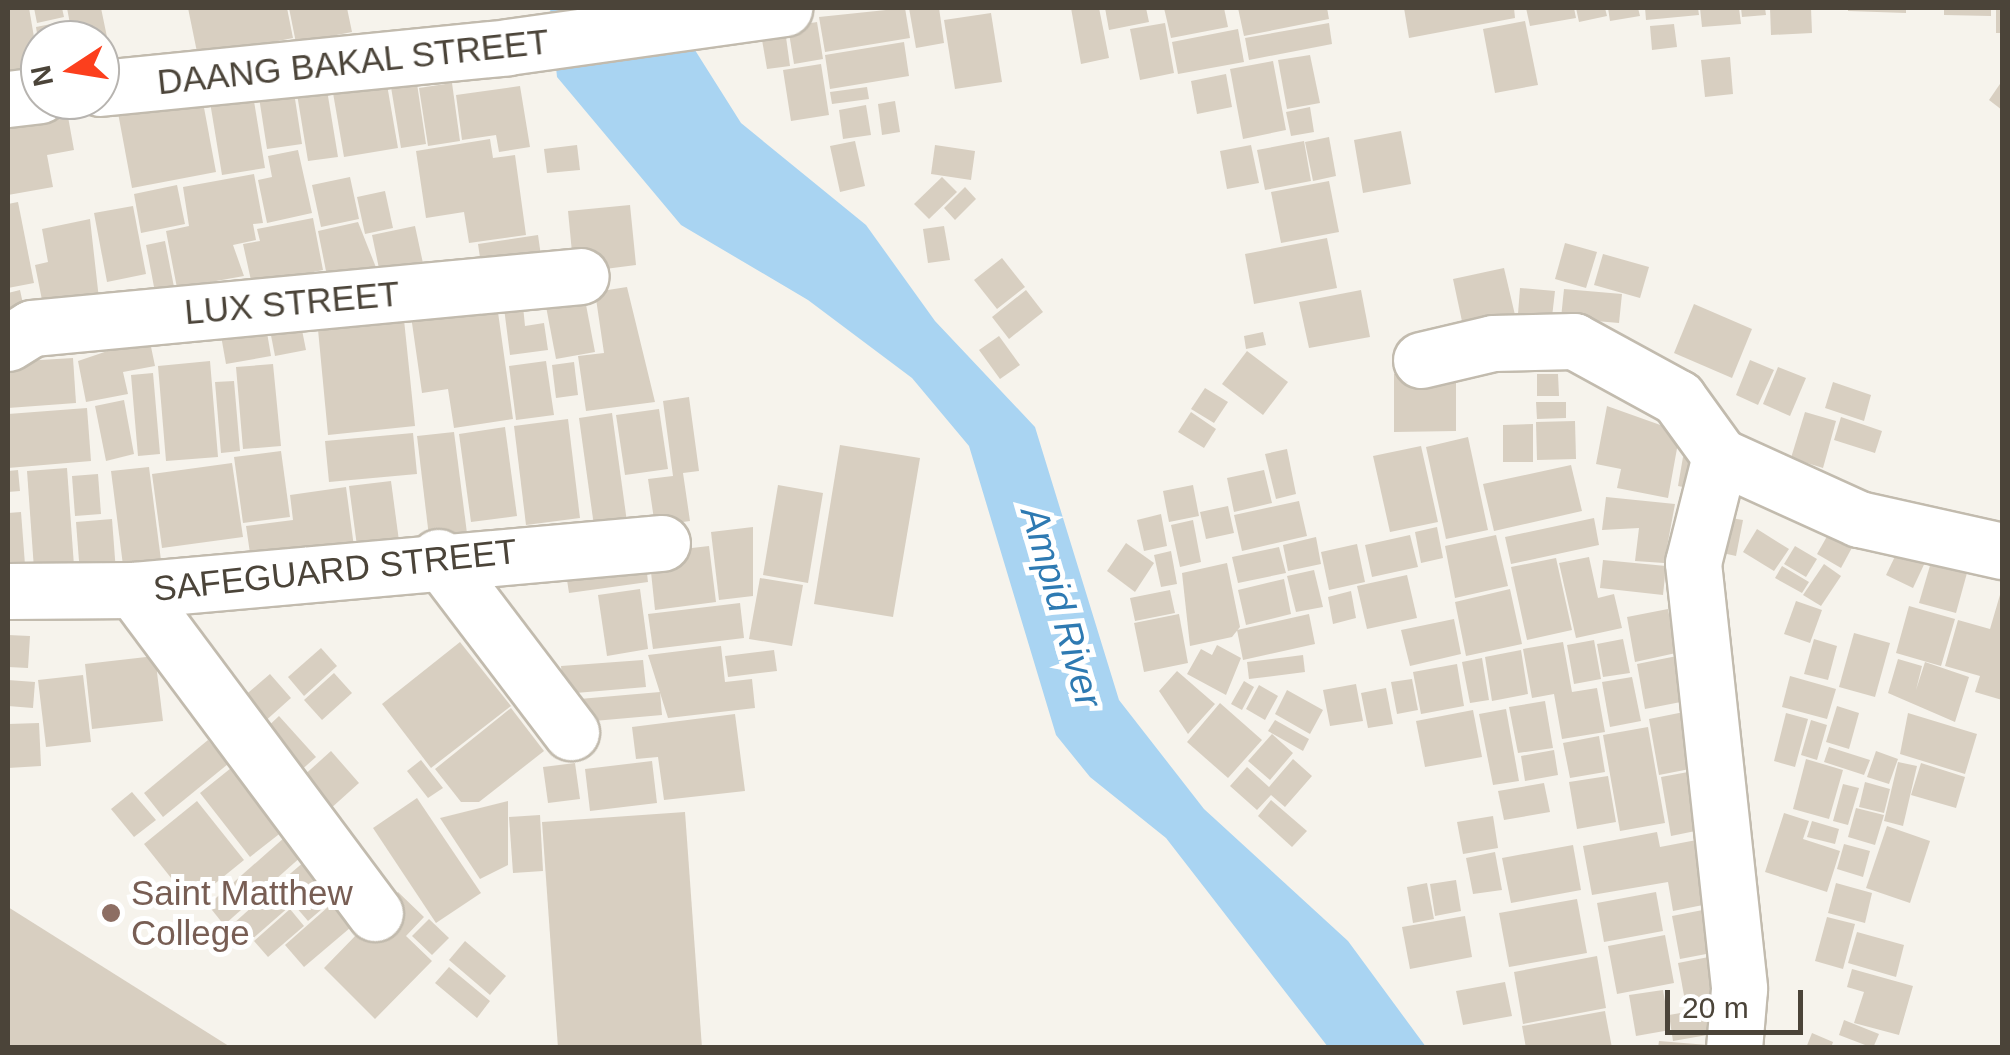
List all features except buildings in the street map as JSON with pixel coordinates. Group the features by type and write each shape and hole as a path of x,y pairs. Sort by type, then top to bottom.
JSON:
{"street":[{"name":"DAANG BAKAL STREET","path":"120,86 508,47 784,8"},
{"name":"LUX STREET","path":"8,343 32,328 581,276"},
{"path":"1422,360 1493,342 1574,341 1678,398 1720,456 1859,518 2002,550"},
{"path":"1720,456 1692,563 1738,990 1734,1048"},
{"name":"SAFEGUARD STREET","path":"8,591 134,590 438,557 662,543"},
{"path":"438,557 571,732"},
{"path":"134,590 375,912"}],"water":[{"name":"Ampid River","path":"550,8 695,8 688,39 741,123 866,225 935,321 1035,427 1119,700 1204,809 1348,941 1426,1047 1328,1047 1166,838 1090,777 1056,735 969,446 912,378 808,300 681,225 557,77"}],"place":[{"name":"Saint Matthew College","path":"111,913"}]}
